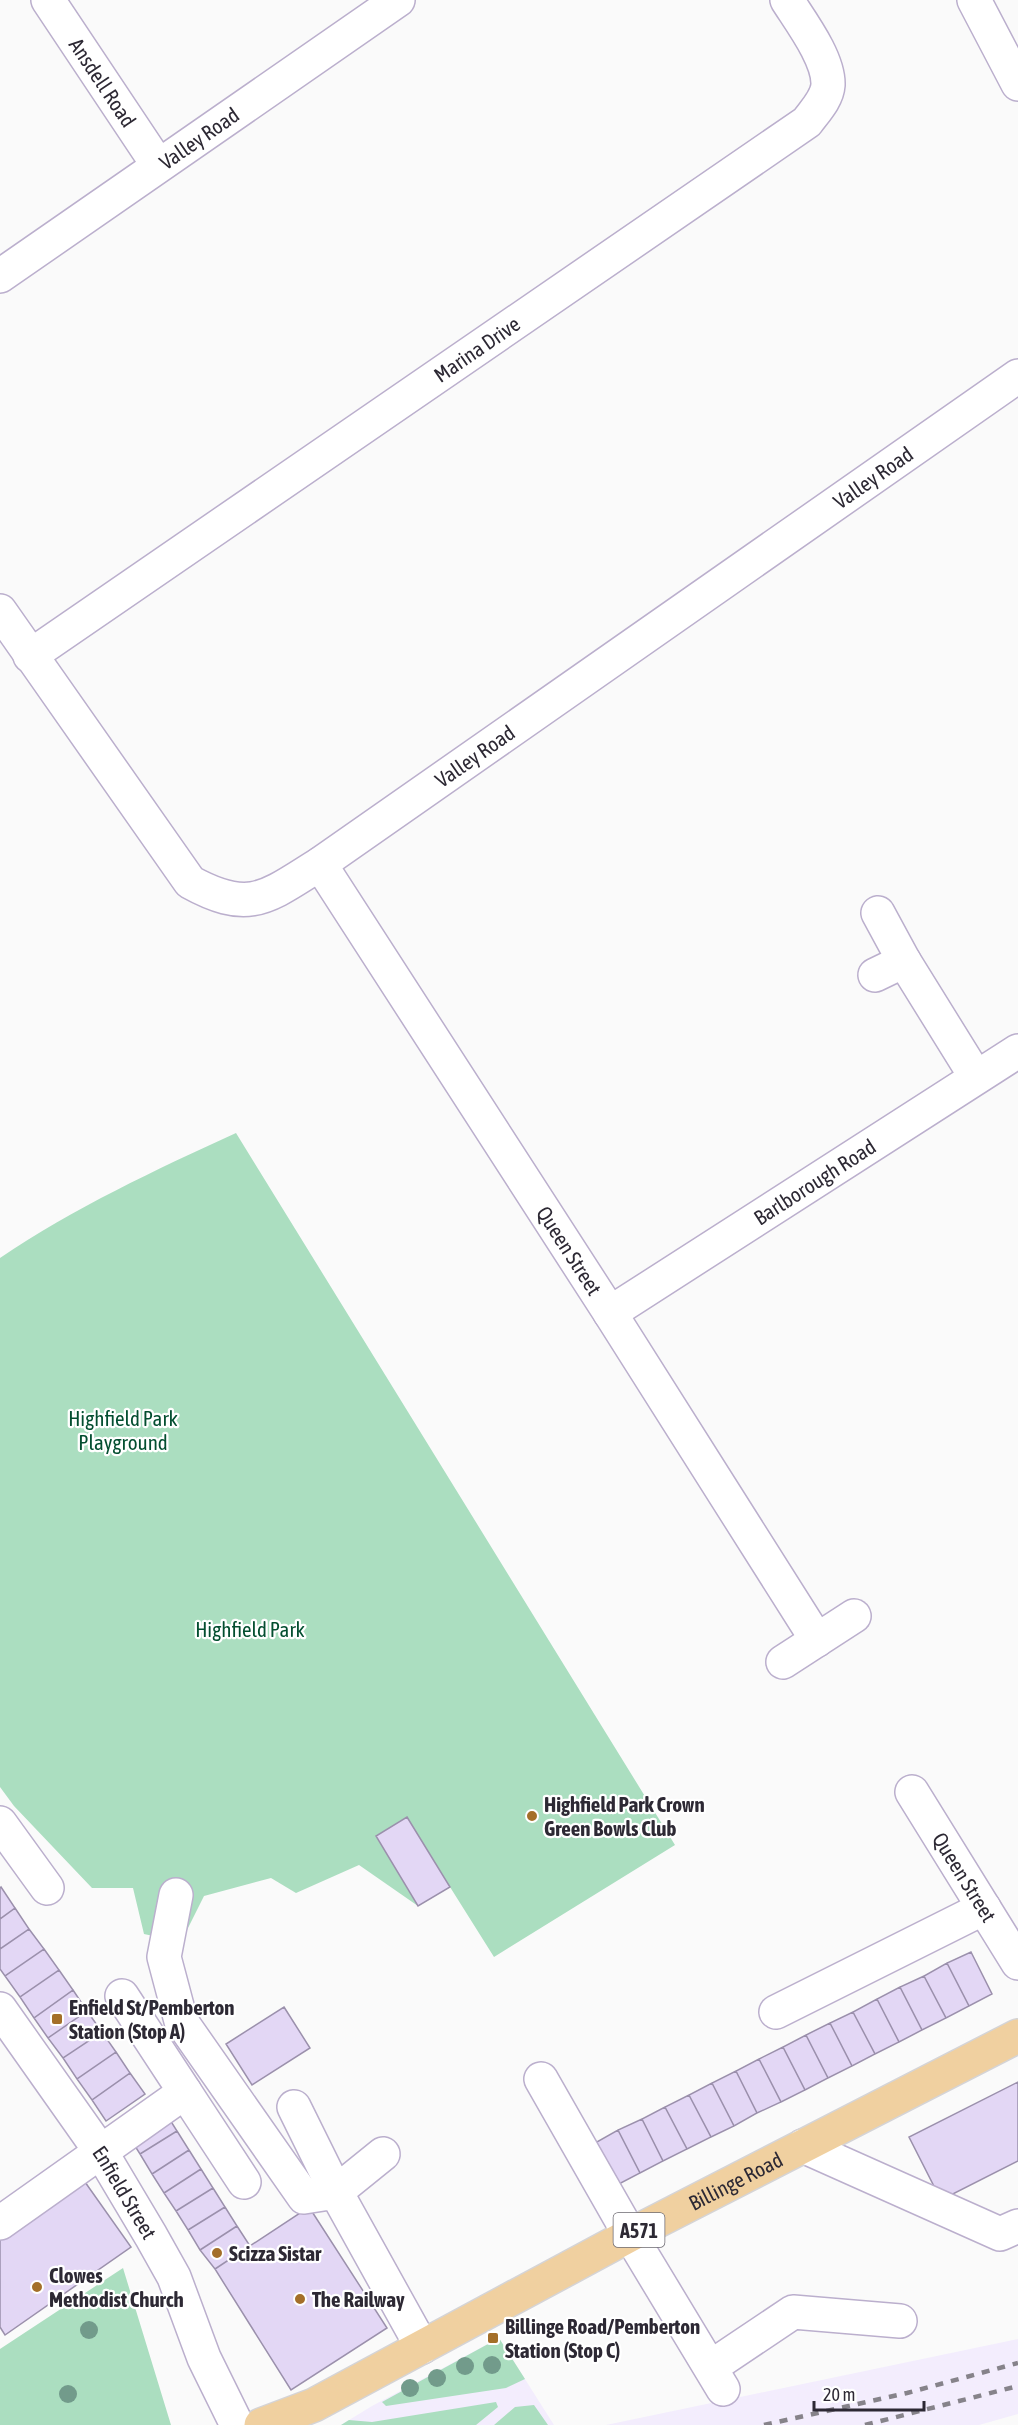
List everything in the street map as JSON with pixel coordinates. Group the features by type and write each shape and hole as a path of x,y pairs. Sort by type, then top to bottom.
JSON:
{"main road":[{"name":"Billinge Road","path":"261,2425 315,2405 630,2235 1018,2036"}],"street":[{"name":"Ansdell Road","path":"48,0 158,165"},
{"name":"Valley Road","path":"0,276 398,0"},
{"name":"Marina Drive","path":"30,656 807,122 820,105 828,86 826,68 787,0"},
{"path":"974,0 1018,84"},
{"name":"Valley Road","path":"0,611 190,882 212,894 250,901 275,892 320,864 1018,376"},
{"name":"Queen Street","path":"320,864 610,1313 817,1640"},
{"path":"878,913 904,961 976,1077"},
{"path":"875,975 904,961"},
{"name":"Barlborough Road","path":"610,1313 1018,1051"},
{"path":"783,1662 854,1616"},
{"name":"Queen Street","path":"912,1792 999,1914 1018,1963"},
{"path":"0,1823 47,1888"},
{"path":"176,1894 164,1957 181,2021 304,2197 336,2192 383,2154"},
{"path":"776,2012 999,1914"},
{"path":"122,1996 244,2182"},
{"name":"Enfield Street","path":"0,2009 101,2152 174,2277 204,2358 237,2425"},
{"path":"541,2079 630,2235 717,2378 793,2312 900,2321"},
{"path":"0,2223 185,2092"},
{"path":"294,2107 336,2192 422,2347"},
{"path":"803,2146 1000,2234 1018,2226"}],"shaded area":[{"path":"499,2338 554,2425 341,2425 372,2406"},
{"path":"1018,2339 1018,2414 979,2425 606,2425"}],"green space":[{"name":"Highfield Park","path":"236,1133 675,1845 494,1957 450,1887 418,1906 359,1865 296,1893 271,1878 204,1896 181,1942 144,1934 133,1888 92,1888 14,1806 0,1787 0,1258 86,1206"},
{"path":"123,2268 171,2425 0,2425 0,2349"},
{"path":"499,2338 525,2379 506,2388 386,2406 382,2402"},
{"path":"496,2402 498,2407 476,2425 341,2425 349,2420 372,2422"},
{"path":"534,2405 548,2425 494,2425 515,2407"}],"building":[{"path":"407,1817 450,1887 418,1906 376,1836"},
{"path":"0,1888 15,1908 0,1919"},
{"path":"15,1908 29,1929 0,1949 0,1919"},
{"path":"29,1929 44,1949 5,1976 0,1969 0,1949"},
{"path":"44,1949 59,1970 20,1997 5,1976"},
{"path":"971,1952 992,1994 969,2006 947,1963"},
{"path":"947,1963 969,2006 946,2018 924,1976"},
{"path":"59,1970 73,1990 34,2018 20,1997"},
{"path":"924,1976 946,2018 922,2030 900,1987"},
{"path":"900,1987 922,2030 899,2042 877,1999"},
{"path":"73,1990 87,2011 48,2038 34,2018"},
{"path":"877,1999 899,2042 875,2054 853,2012"},
{"path":"284,2007 310,2048 252,2085 226,2044"},
{"path":"87,2011 102,2032 63,2058 48,2038"},
{"path":"853,2012 875,2054 852,2066 830,2023"},
{"path":"830,2023 852,2066 828,2078 806,2035"},
{"path":"102,2032 116,2052 77,2079 63,2058"},
{"path":"806,2035 828,2078 805,2090 783,2047"},
{"path":"783,2047 805,2090 781,2102 759,2059"},
{"path":"116,2052 130,2073 92,2100 77,2079"},
{"path":"759,2059 781,2102 757,2113 736,2071"},
{"path":"736,2071 757,2113 734,2126 712,2083"},
{"path":"130,2073 145,2094 106,2121 92,2100"},
{"path":"1018,2082 1018,2161 941,2200 909,2137"},
{"path":"712,2083 734,2126 711,2137 689,2095"},
{"path":"689,2095 711,2137 687,2149 665,2107"},
{"path":"665,2107 687,2149 663,2161 642,2119"},
{"path":"165,2112 177,2131 140,2154 128,2135"},
{"path":"642,2119 663,2161 640,2173 618,2130"},
{"path":"618,2130 640,2173 617,2185 595,2143"},
{"path":"177,2131 189,2150 152,2174 140,2154"},
{"path":"189,2150 201,2169 164,2193 152,2174"},
{"path":"201,2169 213,2188 176,2211 164,2193"},
{"name":"Clowes Methodist Church","path":"85,2182 131,2247 5,2335 0,2327 0,2240"},
{"path":"213,2188 225,2207 188,2230 176,2211"},
{"path":"225,2207 237,2226 200,2250 188,2230"},
{"name":"The Railway","path":"309,2207 387,2328 291,2390 215,2269"},
{"path":"237,2226 250,2246 215,2269 200,2250"}],"railway":[{"path":"764,2425 907,2393 1018,2363"},
{"path":"865,2425 1018,2386"}],"place":[{"name":"Highfield Park Crown Green Bowls Club","path":"532,1816"},
{"name":"Enfield St/Pemberton Station (Stop A)","path":"57,2019"},
{"name":"Scizza Sistar","path":"217,2253"},
{"name":"Clowes Methodist Church","path":"37,2287"},
{"name":"The Railway","path":"300,2299"},
{"name":"Billinge Road/Pemberton Station (Stop C)","path":"493,2338"}],"park label":[{"name":"Highfield Park Playground","path":"123,1430"}]}
